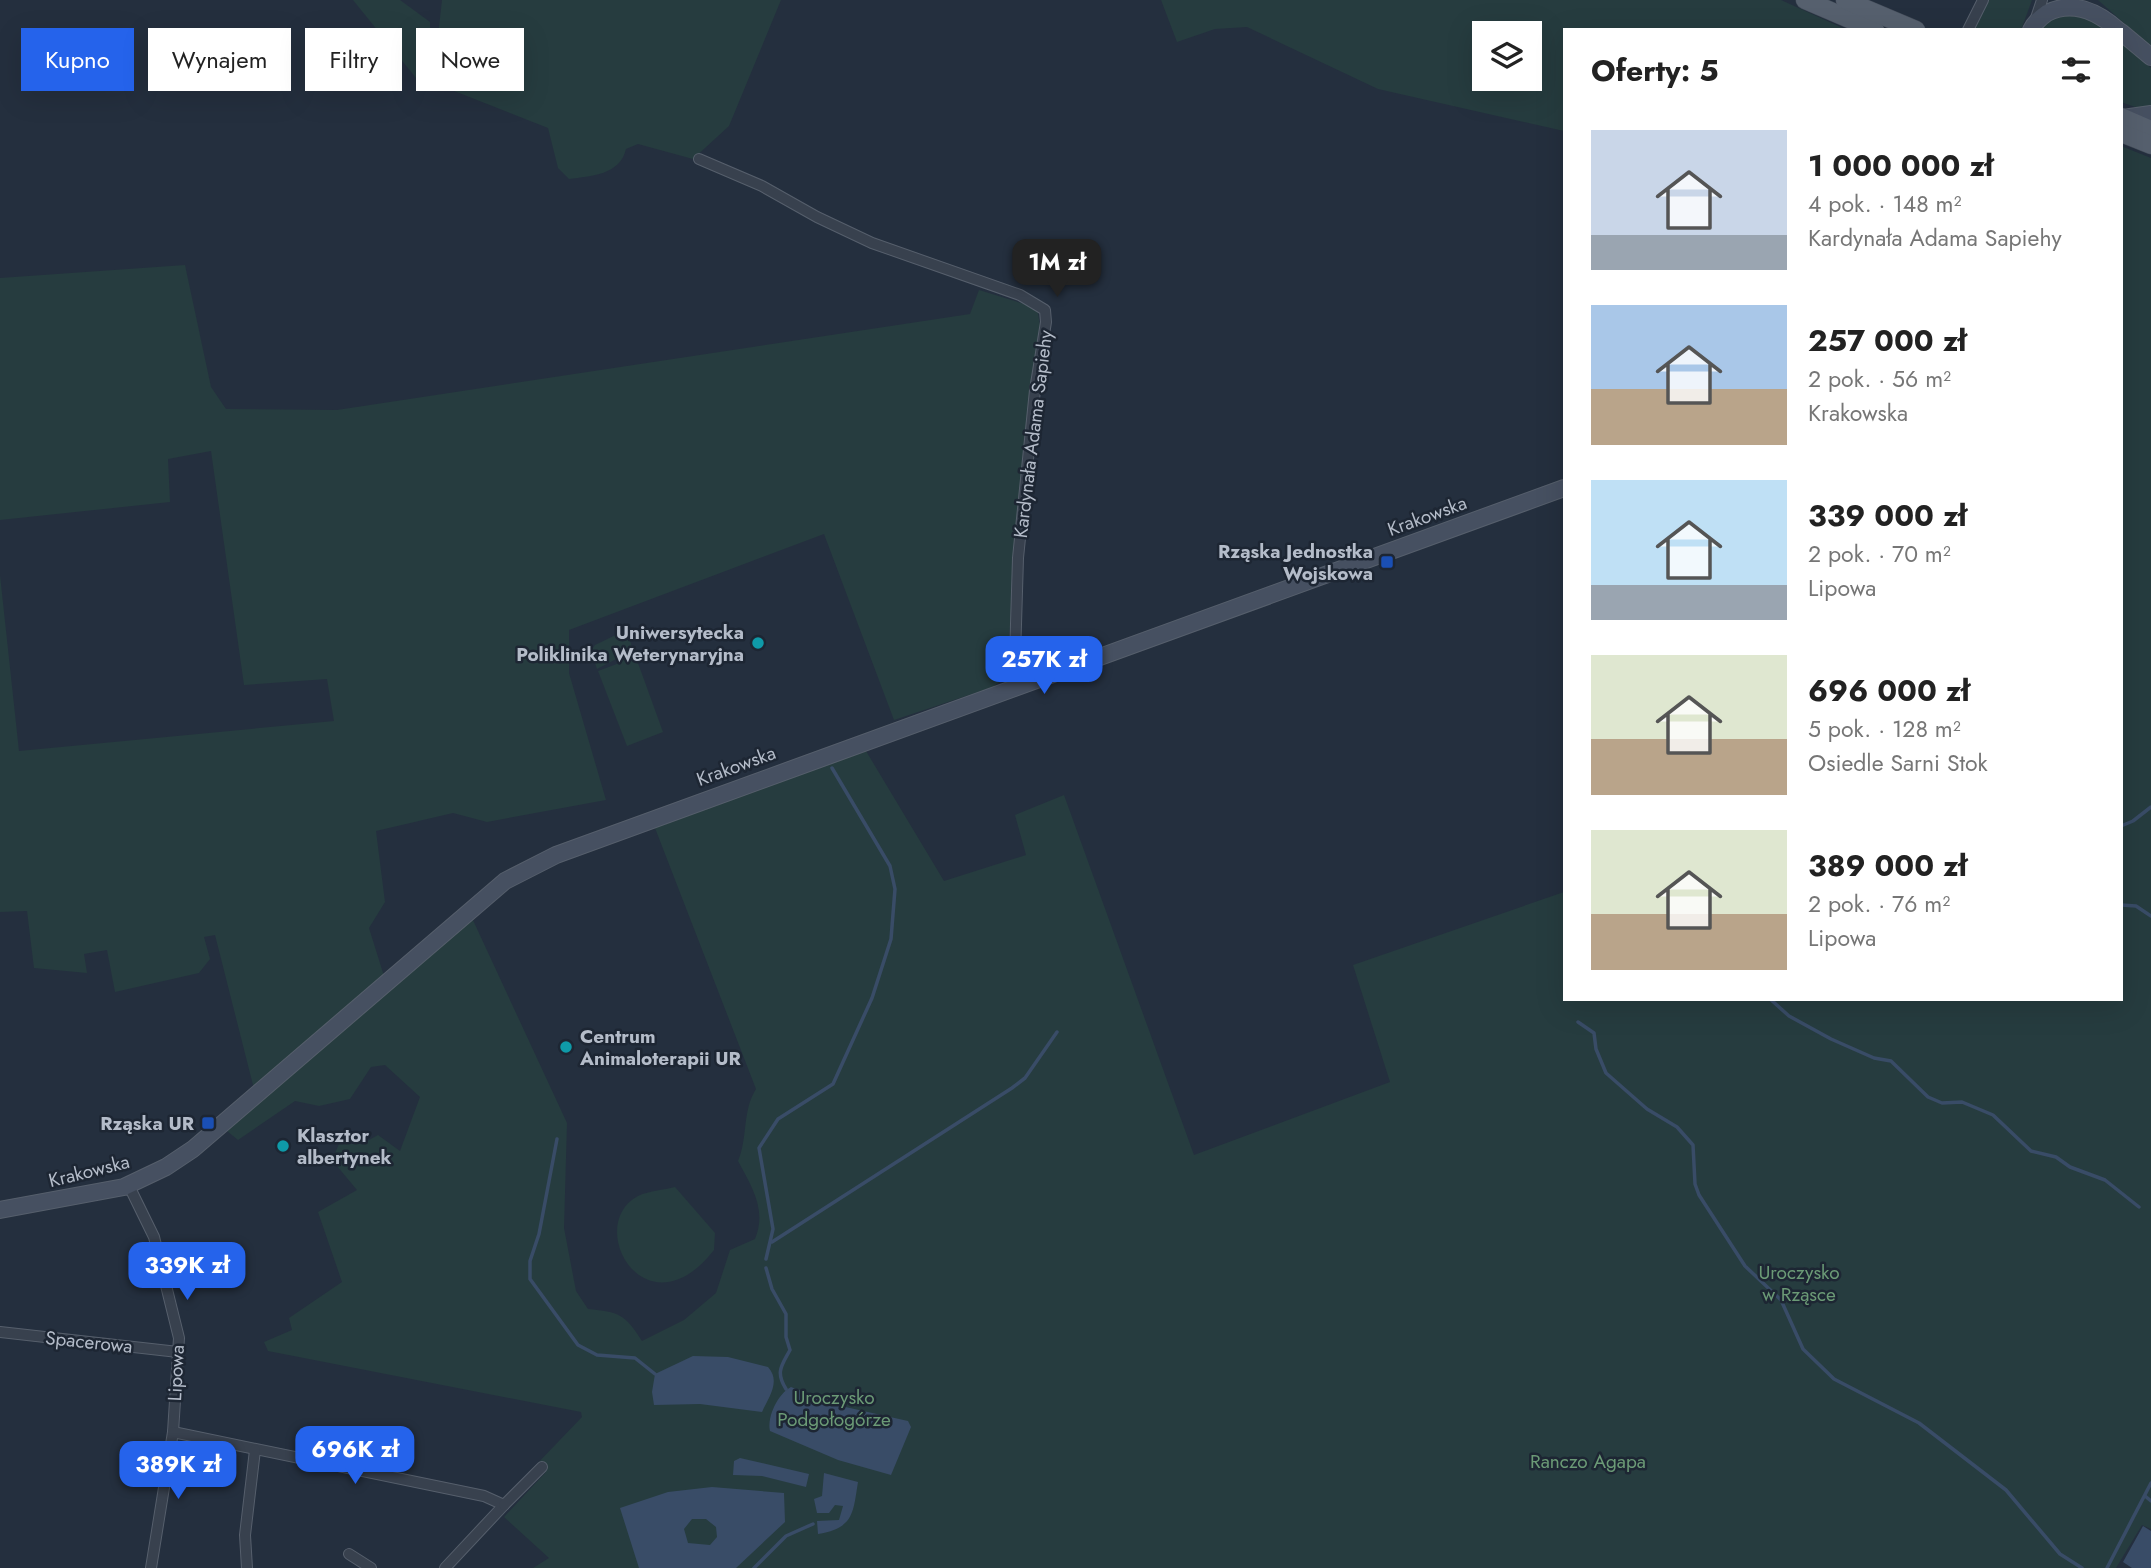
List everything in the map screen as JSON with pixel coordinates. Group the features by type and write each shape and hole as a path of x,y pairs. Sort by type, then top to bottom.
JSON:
{"main road":[{"path":"1805,0 1870,28"},
{"path":"1845,0 1911,28"},
{"path":"2123,123 2151,130"},
{"path":"2123,124 2151,145"}],"street":[{"path":"1969,28 1983,0"},
{"path":"2033,27 2042,0"},
{"path":"2085,0 2116,28"},
{"path":"2033,27 2051,10 2067,4 2099,13"},
{"path":"2123,34 2151,57"},
{"path":"2123,123 2151,114"},
{"name":"Kardynała Adama Sapiehy","path":"699,159 762,186 817,218 872,243 1020,295 1045,310 1046,324 1035,390 1019,547 1014,657 1022,685"},
{"name":"Krakowska","path":"0,1210 129,1186 166,1167 193,1149 505,881 556,855 1563,488"},
{"name":"Lipowa","path":"129,1186 143,1211 156,1247 179,1338 173,1432 151,1568"},
{"name":"Spacerowa","path":"0,1332 178,1352"},
{"path":"173,1432 484,1496 504,1505"},
{"path":"247,1568 248,1497 255,1450"},
{"path":"444,1568 542,1467"},
{"path":"349,1554 371,1568"}],"green space":[{"path":"353,0 400,0 430,22 430,28 416,28 416,78 402,61 402,28 376,28"},
{"path":"442,0 781,0 729,126 693,159 638,144 626,149 618,164 604,173 569,179 558,168 548,128 454,91 524,91 524,28 439,28"},
{"path":"1161,0 1781,0 1843,28 1563,28 1563,131 1378,89 1247,27 1215,29 1177,42"},
{"path":"1987,0 2032,0 2022,28 1973,28"},
{"path":"2098,0 2151,0 2151,47"},
{"path":"2065,13 2091,16 2105,28 2041,28 2044,23"},
{"path":"2123,44 2151,68 2151,108 2138,108 2123,103"},
{"path":"2123,147 2151,158 2151,1529 2142,1525 2116,1568 533,1568 549,1558 504,1517 546,1472 534,1467 582,1417 581,1412 268,1351 264,1342 292,1330 289,1318 342,1282 318,1212 357,1190 332,1160 339,1144 362,1144 378,1135 400,1151 420,1097 385,1065 371,1067 350,1099 319,1106 295,1101 238,1140 227,1131 472,918 567,1123 564,1228 576,1291 588,1309 607,1311 620,1316 631,1325 642,1341 684,1320 716,1293 730,1250 755,1239 758,1228 759,1208 738,1161 749,1106 756,1089 655,828 866,751 944,881 1026,855 1015,815 1064,795 1194,1155 1390,1082 1353,965 1563,892 1563,1001 2123,1001"},
{"path":"185,265 211,387 226,409 337,410 970,314 979,290 1037,308 1040,325 1005,677 993,687 894,720 824,534 569,630 569,673 606,800 487,822 453,813 376,831 385,902 369,928 384,976 254,1089 215,935 204,937 210,959 199,973 115,992 107,950 84,954 87,973 34,968 27,911 0,912 0,575 19,751 334,721 327,679 244,685 211,451 168,459 170,502 0,520 0,278"},
{"path":"626,630 663,732 627,746 598,671 622,662 620,657 597,669 591,651 595,645"},
{"path":"675,1187 715,1233 714,1250 689,1274 666,1282 646,1279 630,1266 620,1249 617,1229 623,1210 638,1196"}],"water":[{"path":"693,1356 728,1357 768,1367 774,1383 762,1412 700,1404 654,1405 652,1392 655,1374"},
{"path":"791,1387 841,1406 908,1421 911,1427 891,1475 838,1460 770,1431 774,1406"},
{"path":"740,1458 809,1474 806,1487 762,1476 733,1475 734,1461"},
{"path":"824,1473 858,1482 850,1517 839,1528 818,1534 817,1521 839,1520 843,1506 835,1505 829,1513 817,1513 814,1499 822,1496"},
{"path":"712,1487 784,1493 785,1522 736,1568 639,1568 620,1508 668,1492","holes":["692,1519 706,1519 716,1527 717,1537 710,1545 688,1543 684,1529"]},
{"path":"2143,1526 2151,1531 2151,1568 2132,1568 2123,1562"}],"waterway":[{"path":"766,1259 773,1229 759,1148 778,1119 833,1084 872,998 891,939 895,889 890,866 832,768"},
{"path":"2123,825 2151,807"},
{"path":"2123,905 2136,906 2151,916"},
{"path":"1772,1001 1789,1016 1831,1039 1874,1058 1891,1061 1928,1097 1942,1103 1962,1102 1993,1115 2031,1151 2056,1157 2070,1167 2105,1180 2139,1207"},
{"path":"1578,1022 1594,1033 1596,1049 1606,1073 1647,1109 1677,1127 1693,1145 1695,1184 1699,1195 1745,1266 1781,1300 1803,1349 1834,1379 1919,1423 2006,1490 2060,1554 2082,1568"},
{"path":"772,1242 1012,1088 1025,1078 1057,1032"},
{"path":"557,1139 539,1234 530,1261 530,1279 578,1345 597,1355 635,1358 655,1374"},
{"path":"766,1268 772,1289 786,1314 786,1337 790,1350 780,1373 786,1389"},
{"path":"2107,1568 2151,1483"},
{"path":"2145,1496 2151,1501"},
{"path":"754,1568 786,1536 813,1524"}],"place":[{"name":"Rząska Jednostka Wojskowa","path":"1387,562"},
{"name":"Uniwersytecka Poliklinika Weterynaryjna","path":"758,643"},
{"name":"Centrum Animaloterapii UR","path":"566,1047"},
{"name":"Rząska UR","path":"208,1123"},
{"name":"Klasztor albertynek","path":"283,1146"}],"park label":[{"name":"Uroczysko w Rząsce","path":"1799,1283"},
{"name":"Uroczysko Podgołogórze","path":"834,1408"},
{"name":"Ranczo Agapa","path":"1588,1461"}]}
